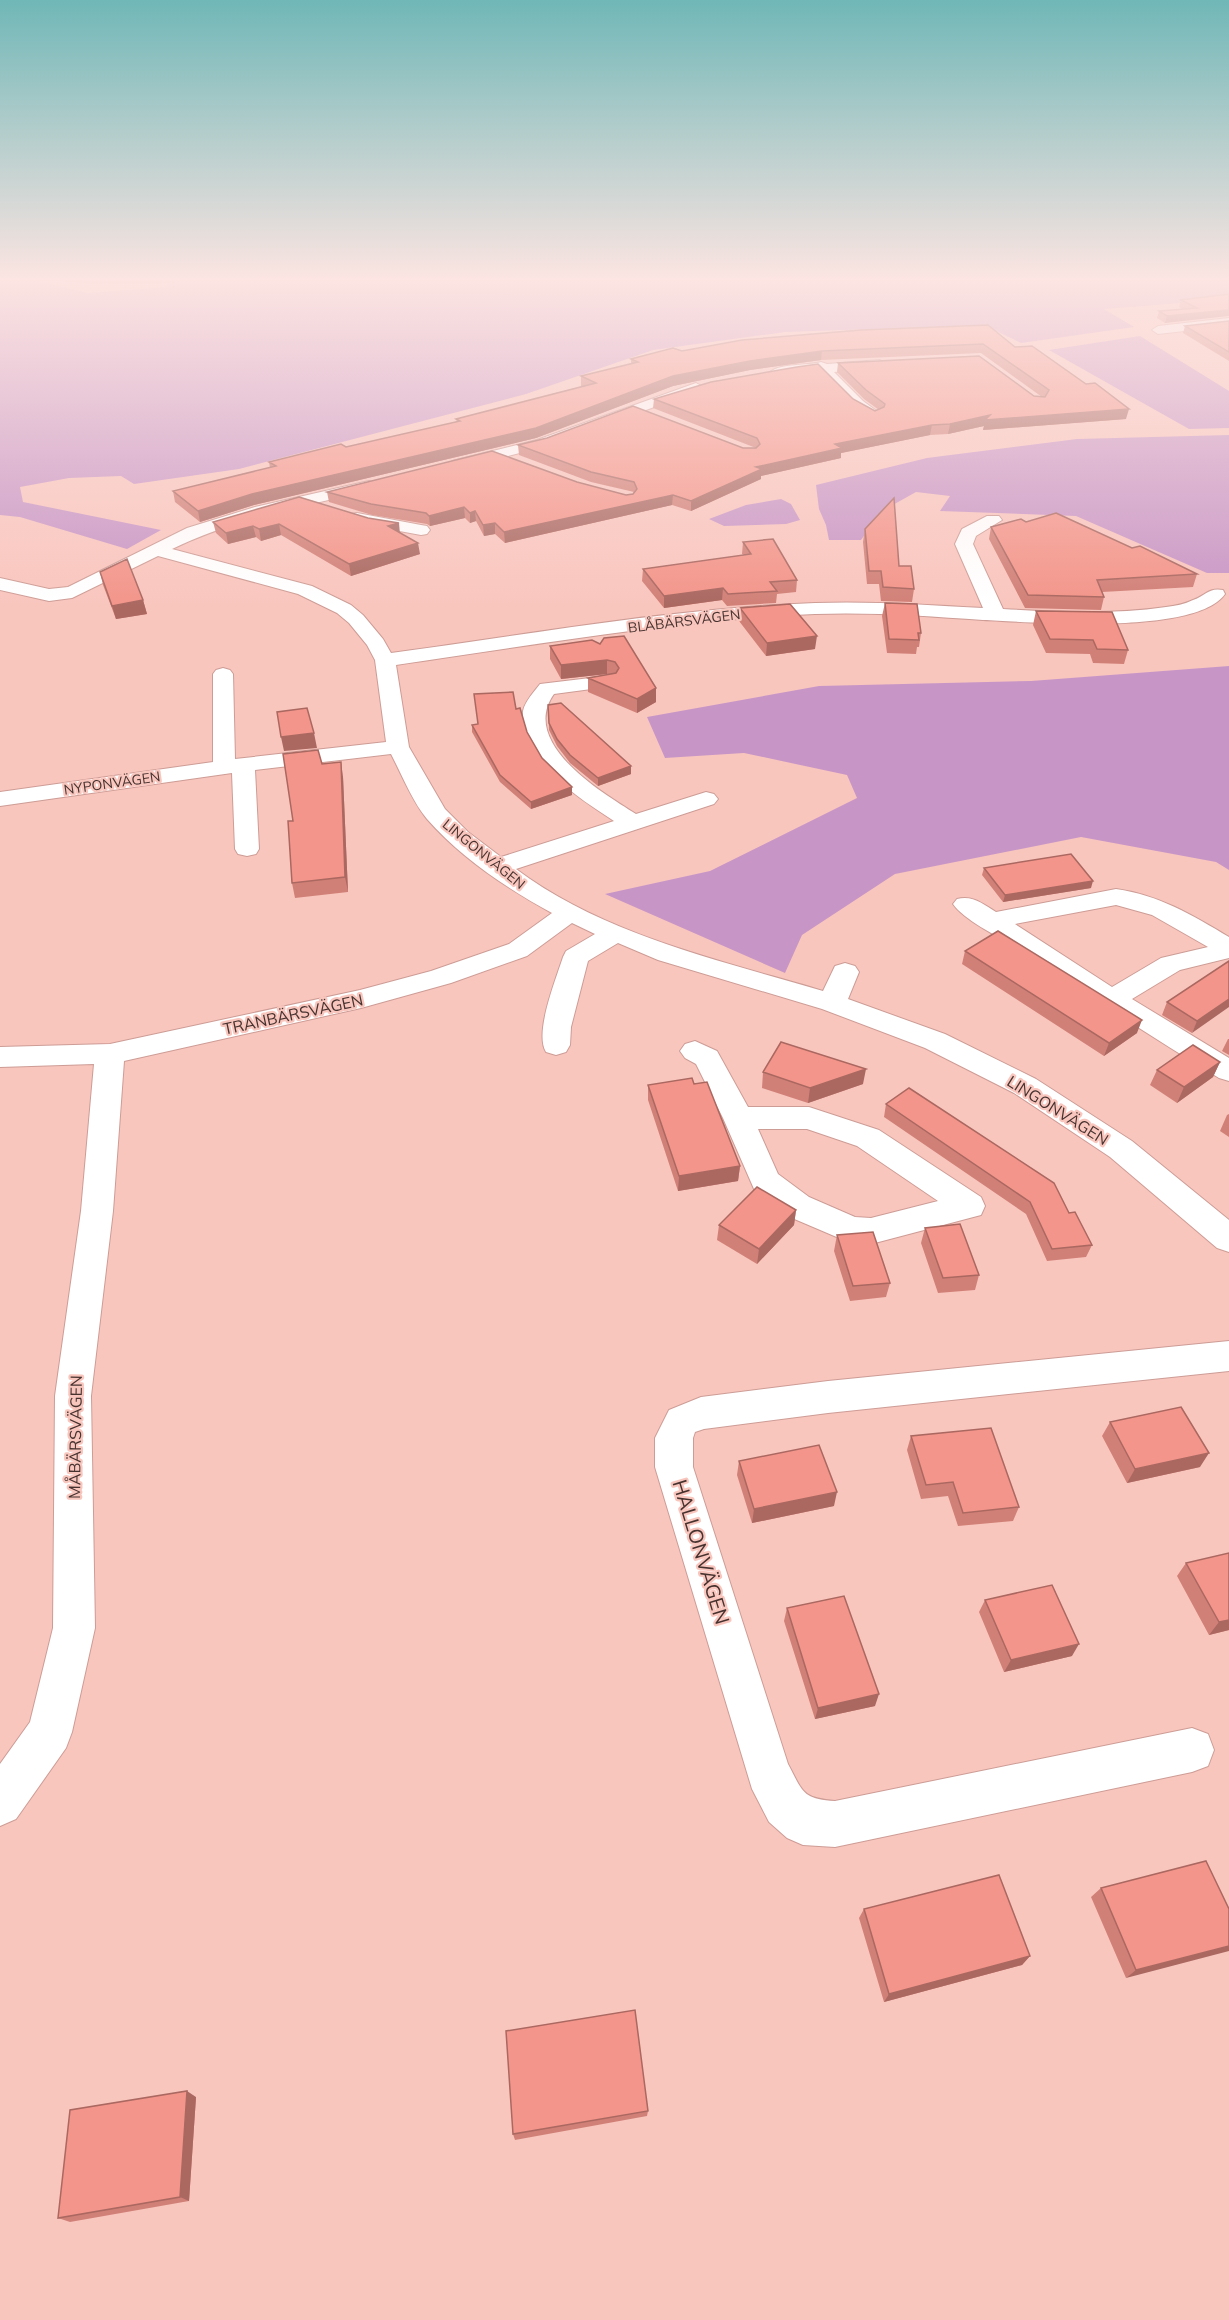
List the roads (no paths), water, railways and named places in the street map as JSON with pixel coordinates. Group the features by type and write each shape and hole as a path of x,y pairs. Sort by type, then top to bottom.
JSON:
{"street":[{"path":"439,469 542,443 689,389"},
{"path":"844,389 858,404 876,415"},
{"path":"633,408 654,416"},
{"path":"496,455 518,463"},
{"path":"0,584 49,595 72,592 193,532 261,511 383,482"},
{"path":"304,502 370,522 420,530"},
{"path":"993,520 968,533 964,544 996,616"},
{"name":"LINGONVÄGEN","path":"158,551 274,580 344,609 368,631 385,660 398,747 435,813 459,837 527,889 568,913 668,954 832,1003 935,1041 1025,1086 1121,1149 1229,1239"},
{"name":"BLÅBÄRSVÄGEN","path":"385,660 697,618 787,609 839,608 1066,618 1124,616 1169,611 1201,604 1216,594"},
{"path":"516,643 537,673 534,722 544,750 583,790 633,823"},
{"path":"537,673 607,682"},
{"path":"223,674 247,849"},
{"name":"NYPONVÄGEN","path":"0,799 234,766 398,747"},
{"path":"497,867 706,799"},
{"path":"991,921 1116,897 1130,898 1161,909 1229,949"},
{"path":"966,904 1112,999 1229,1071"},
{"name":"TRANBÄRSVÄGEN","path":"0,1057 110,1054 361,999 441,977 518,950 568,913"},
{"path":"556,1045 557,1027 576,957 616,933"},
{"path":"1112,999 1171,964 1229,949"},
{"path":"832,1003 845,972"},
{"path":"695,1051 707,1058 738,1119 765,1181 797,1206 851,1229 871,1231 969,1206 868,1138 809,1118 738,1119"},
{"name":"MÅBÄRSVÄGEN","path":"0,1803 50,1732 74,1628 73,1396 97,1210 110,1054"},
{"name":"HALLONVÄGEN","path":"1192,1750 835,1824 803,1822 785,1806 768,1773 674,1467 674,1437 682,1421 701,1413 1229,1356"}]}
